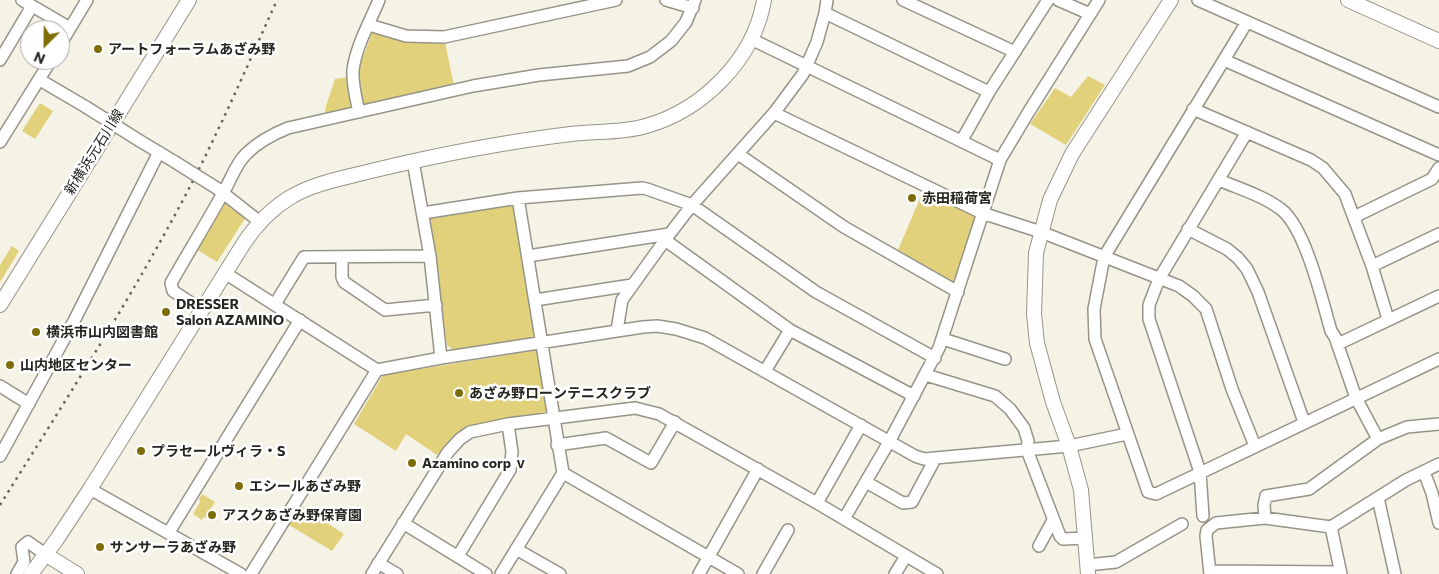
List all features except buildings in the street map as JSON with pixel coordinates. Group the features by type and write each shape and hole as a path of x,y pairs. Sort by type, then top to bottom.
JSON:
{"street":[{"path":"70,28 87,0"},
{"name":"新横浜元石川線","path":"0,305 188,0"},
{"path":"359,112 354,91 353,70 358,51 379,0"},
{"path":"369,25 406,36 444,37 616,0"},
{"path":"202,310 173,291 171,283 235,168 244,155 255,145 288,128 502,81 539,75 628,66 650,57 671,41 686,22 694,4 666,0"},
{"path":"32,574 90,489 244,243 260,222 290,198 317,186 413,161 491,145 648,125 680,112 713,89 745,52 764,0"},
{"path":"617,330 622,300 667,237 692,205 793,89 806,67 817,42 827,0"},
{"path":"904,0 1015,52"},
{"path":"962,140 989,92 1048,0"},
{"path":"1058,0 1090,14"},
{"path":"844,519 890,442 935,358 943,339 1000,160 1099,0"},
{"path":"1171,0 1072,154 1050,200 1034,266 1034,314 1042,364 1069,446 1081,490 1088,570 1116,562 1182,524"},
{"path":"1198,0 1439,107"},
{"path":"1348,0 1439,41"},
{"path":"0,60 27,3 56,20"},
{"path":"825,13 989,92"},
{"path":"1247,22 1104,257 1094,308 1095,339 1148,492 1156,494 1439,359"},
{"path":"751,39 1000,160"},
{"path":"1224,60 1439,155"},
{"path":"0,141 46,70"},
{"path":"40,80 221,191 260,222"},
{"path":"1193,109 1310,160 1323,168 1345,194 1372,266 1388,319"},
{"path":"774,113 982,213 1041,232 1179,286 1206,309 1232,389 1255,446"},
{"path":"1202,516 1200,472 1149,320 1149,305 1159,279 1247,132"},
{"path":"0,456 74,321 159,152"},
{"path":"738,154 844,227 958,292"},
{"path":"413,161 430,256 441,358"},
{"path":"1354,218 1432,178 1439,168"},
{"path":"1219,180 1271,202 1284,212 1293,224 1306,250 1356,398 1378,438"},
{"path":"423,213 518,198 642,188 692,205 816,292 935,358"},
{"path":"501,574 563,473 518,198"},
{"path":"1188,229 1227,249 1247,269 1258,292 1304,422"},
{"path":"1372,266 1439,234"},
{"path":"528,256 667,237 790,330 914,396"},
{"path":"275,304 304,258 430,256"},
{"path":"342,257 342,277 344,282 385,310 436,305"},
{"path":"225,273 377,370 617,330 657,326 693,333 715,343 919,458 935,459 1069,446 1127,434"},
{"path":"535,300 632,285"},
{"path":"1338,344 1439,296"},
{"path":"169,532 238,417 300,320"},
{"path":"766,371 790,330"},
{"path":"943,339 1005,359"},
{"path":"250,574 377,370"},
{"path":"926,375 995,396 1010,409 1024,428 1028,441 1027,450 1053,520 1063,539 1086,538"},
{"path":"0,386 28,404"},
{"path":"372,574 448,452 460,439 478,430 508,424 635,408 659,414 675,422 818,503 937,574"},
{"path":"557,445 606,438 651,463 675,422"},
{"path":"458,556 510,470 512,452 508,424"},
{"path":"1265,518 1264,505 1266,496 1310,489 1378,438 1407,427 1439,424"},
{"path":"818,503 861,426"},
{"path":"866,482 904,503 912,502 935,459"},
{"path":"1331,527 1340,573 1210,572 1206,536 1208,530 1216,523 1265,518 1331,527 1406,480 1439,464"},
{"path":"699,574 758,469"},
{"path":"1424,472 1432,493 1439,523"},
{"path":"563,473 738,574"},
{"path":"90,489 241,574"},
{"path":"1378,498 1395,574"},
{"path":"1039,546 1053,520"},
{"path":"403,523 486,574"},
{"path":"764,574 788,530"},
{"path":"17,574 24,562 22,547 28,542 77,574"},
{"path":"516,549 560,574"},
{"path":"896,574 906,556"},
{"path":"378,563 397,574"}],"shaded area":[{"path":"372,33 404,40 445,42 454,86 363,106 358,70"},
{"path":"1088,76 1105,85 1066,145 1030,124 1055,88 1071,97"},
{"path":"348,77 352,105 349,109 326,115 325,109 335,79"},
{"path":"40,103 53,111 35,139 22,131"},
{"path":"924,189 976,214 956,284 898,250"},
{"path":"226,202 246,217 217,262 196,249"},
{"name":"あざみ野ローンテニスクラブ","path":"508,204 515,207 536,333 531,338 453,350 447,345 428,222 430,217"},
{"path":"12,246 19,251 0,282 0,265"},
{"name":"あざみ野ローンテニスクラブ","path":"538,350 549,410 546,416 494,424 440,457 406,434 396,451 354,424 383,375"},
{"path":"202,494 215,502 202,520 193,514"},
{"path":"301,506 344,534 332,551 289,525"}],"railway":[{"path":"0,505 68,397 176,213 216,134 277,0"}],"place":[{"name":"アートフォーラムあざみ野","path":"98,49"},
{"name":"赤田稲荷宮","path":"912,198"},
{"name":"DRESSER Salon AZAMINO","path":"166,312"},
{"name":"横浜市山内図書館","path":"36,332"},
{"name":"山内地区センター","path":"10,365"},
{"name":"あざみ野ローンテニスクラブ","path":"459,393"},
{"name":"プラセールヴィラ・S","path":"141,451"},
{"name":"Azamino corp ⅴ","path":"412,463"},
{"name":"エシールあざみ野","path":"239,486"},
{"name":"アスクあざみ野保育園","path":"212,515"},
{"name":"サンサーラあざみ野","path":"100,547"}]}
